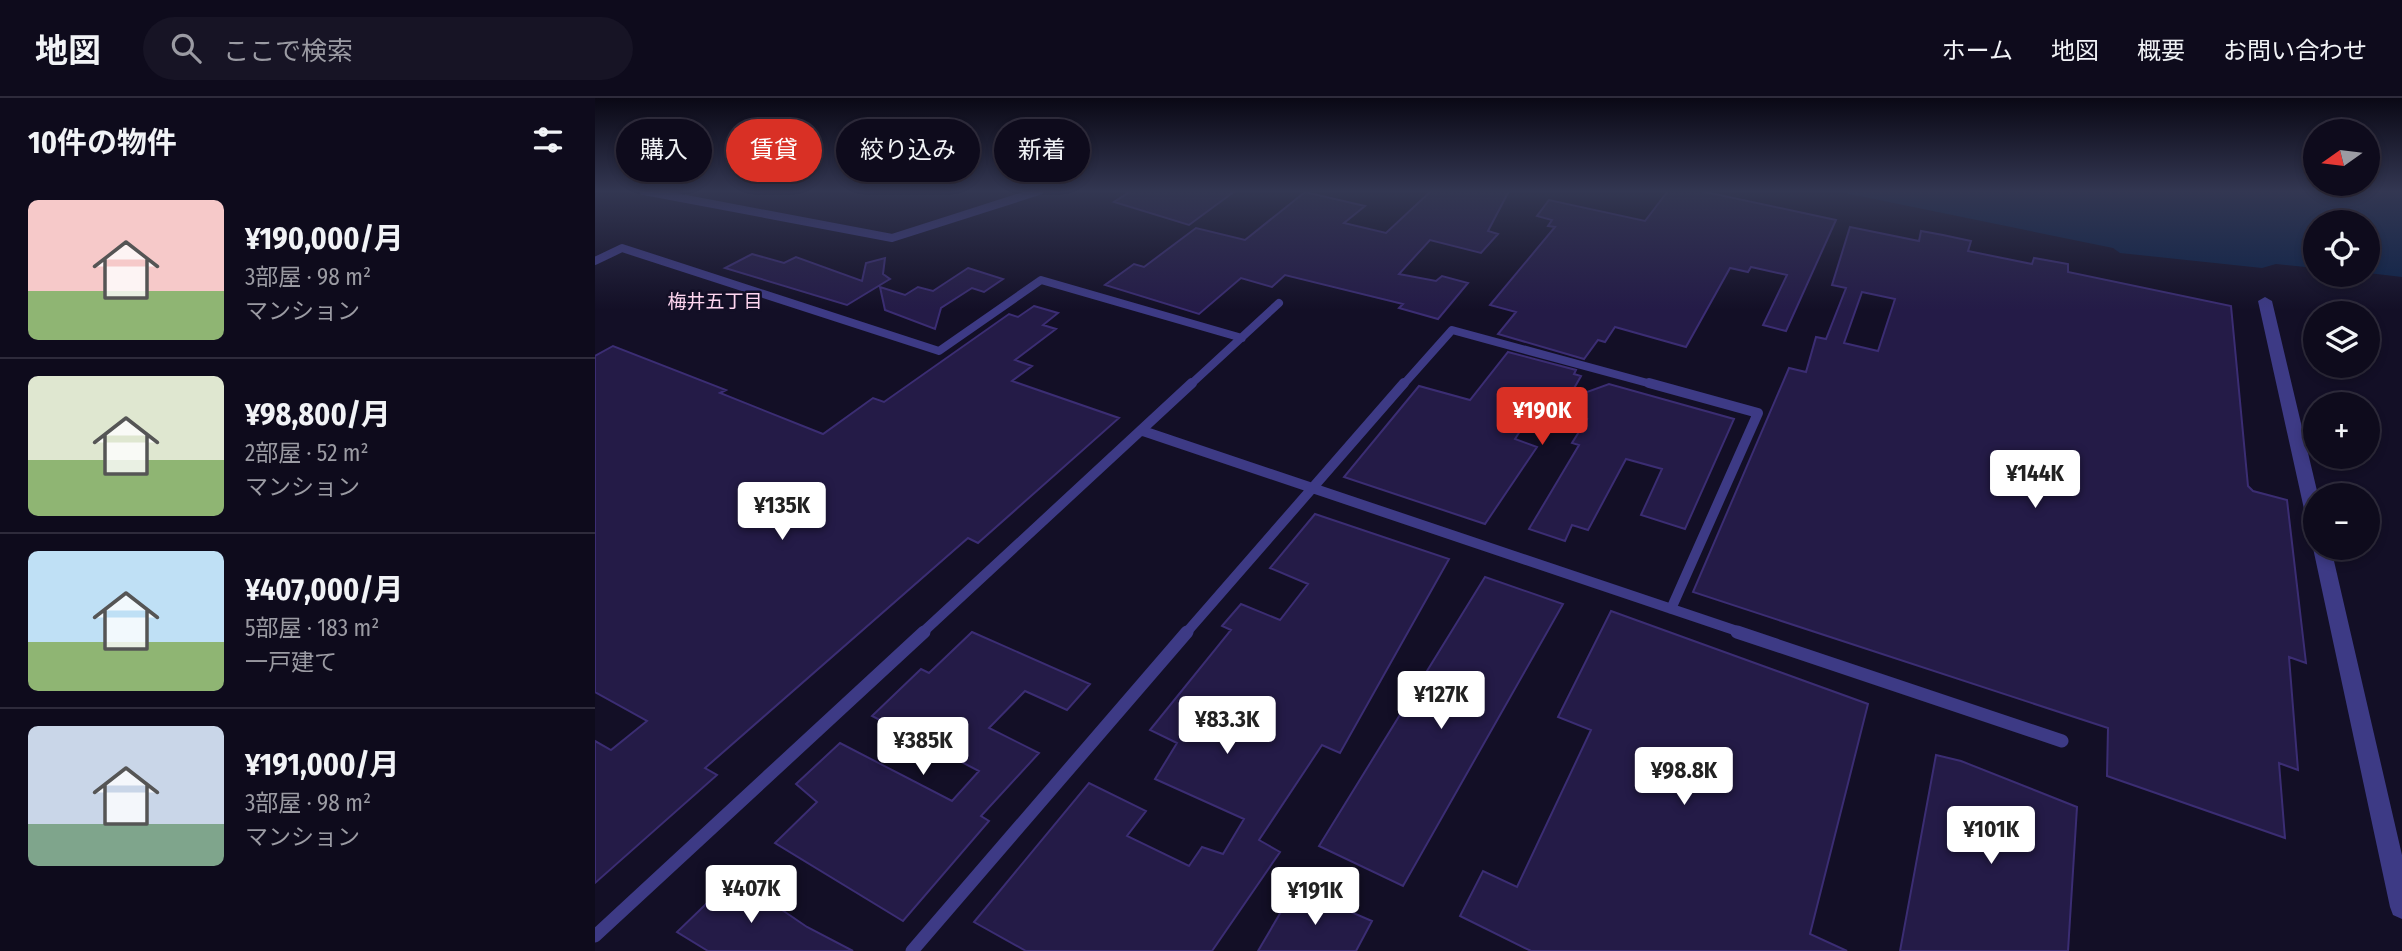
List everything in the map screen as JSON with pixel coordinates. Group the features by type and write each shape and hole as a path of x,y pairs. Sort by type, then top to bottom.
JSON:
{"street":[{"path":"2265,301 2307,483"},
{"path":"2325,560 2402,907"}],"lane":[{"path":"854,231 892,238 914,231"},
{"path":"595,261 622,248 939,351 1041,279 1242,338"},
{"path":"595,936 1279,303"},
{"path":"912,951 1311,488 1452,330 1758,413 1671,609"},
{"path":"1143,431 2061,741"}],"water":[{"path":"2029,231 2303,231 2303,267 2276,264 2262,268 2120,253 2113,248"},
{"path":"2380,231 2402,231 2402,277 2380,274"}],"building":[{"path":"1192,231 1207,231 1245,240 1256,231 1386,233 1388,231 1488,231 1498,234 1481,253 1430,240 1399,274 1436,281 1442,276 1468,283 1438,319 1399,308 1403,304 1285,275 1272,287 1241,278 1199,314 1105,285 1134,264 1144,267"},
{"path":"1552,231 1831,231 1786,331 1763,325 1787,275 1751,267 1748,272 1730,268 1686,347 1615,327 1605,342 1598,340 1584,359 1498,334 1516,312 1490,305"},
{"path":"1849,231 1869,231 1919,241 1921,231 1971,241 1968,251 2032,264 2034,258 2068,264 2068,272 2231,306 2248,486 2253,491 2287,500 2306,663 2289,657 2298,770 2279,763 2285,838 2107,776 2108,728 1693,592 1789,368 1806,372 1816,337 1826,339 1846,288 1832,285","holes":["1862,292 1895,299 1878,351 1844,343"]},
{"path":"752,254 784,263 796,257 862,281 866,263 885,258 883,274 890,279 847,305 725,268"},
{"path":"968,268 1003,279 984,292 972,288 941,308 935,329 885,310 880,287 905,295 918,287 933,291"},
{"path":"1034,306 1058,313 1043,325 1056,329 1015,360 1032,366 1012,381 1119,418 978,543 968,538 705,768 717,775 595,883 595,741 611,750 647,721 595,692 595,356 613,346 726,390 720,393 823,434 873,398 884,402 1009,314 1018,317"},
{"path":"1508,352 1576,370 1574,374 1581,376 1568,399 1609,384 1734,419 1685,529 1641,515 1662,469 1626,459 1588,530 1572,525 1565,541 1529,529 1579,445 1572,443 1587,419 1537,405 1515,439 1537,447 1485,524 1344,477 1419,386 1470,400"},
{"path":"1315,514 1449,559 1340,753 1322,745 1259,840 1280,852 1212,951 1026,951 974,922 1089,783 1146,811 1127,836 1189,866 1202,847 1223,854 1244,819 1155,779 1177,743 1150,730 1231,630 1222,626 1241,604 1280,620 1308,584 1270,568"},
{"path":"1485,577 1563,604 1403,886 1319,846"},
{"path":"1611,611 1868,704 1810,934 1847,951 1531,951 1460,916 1483,871 1517,887 1591,730 1558,717"},
{"path":"972,632 1090,684 1067,710 1025,691 989,728 1039,753 981,816 989,821 903,921 775,843 817,802 796,784 840,743 952,801 979,771 872,716 921,669 929,673"},
{"path":"1936,755 1961,761 2077,807 2068,951 1900,951"},
{"path":"734,877 807,927 853,951 708,951 677,932"},
{"path":"1295,888 1372,921 1356,951 1258,951"}],"district":[{"name":"梅井五丁目","path":"715,301"}]}
